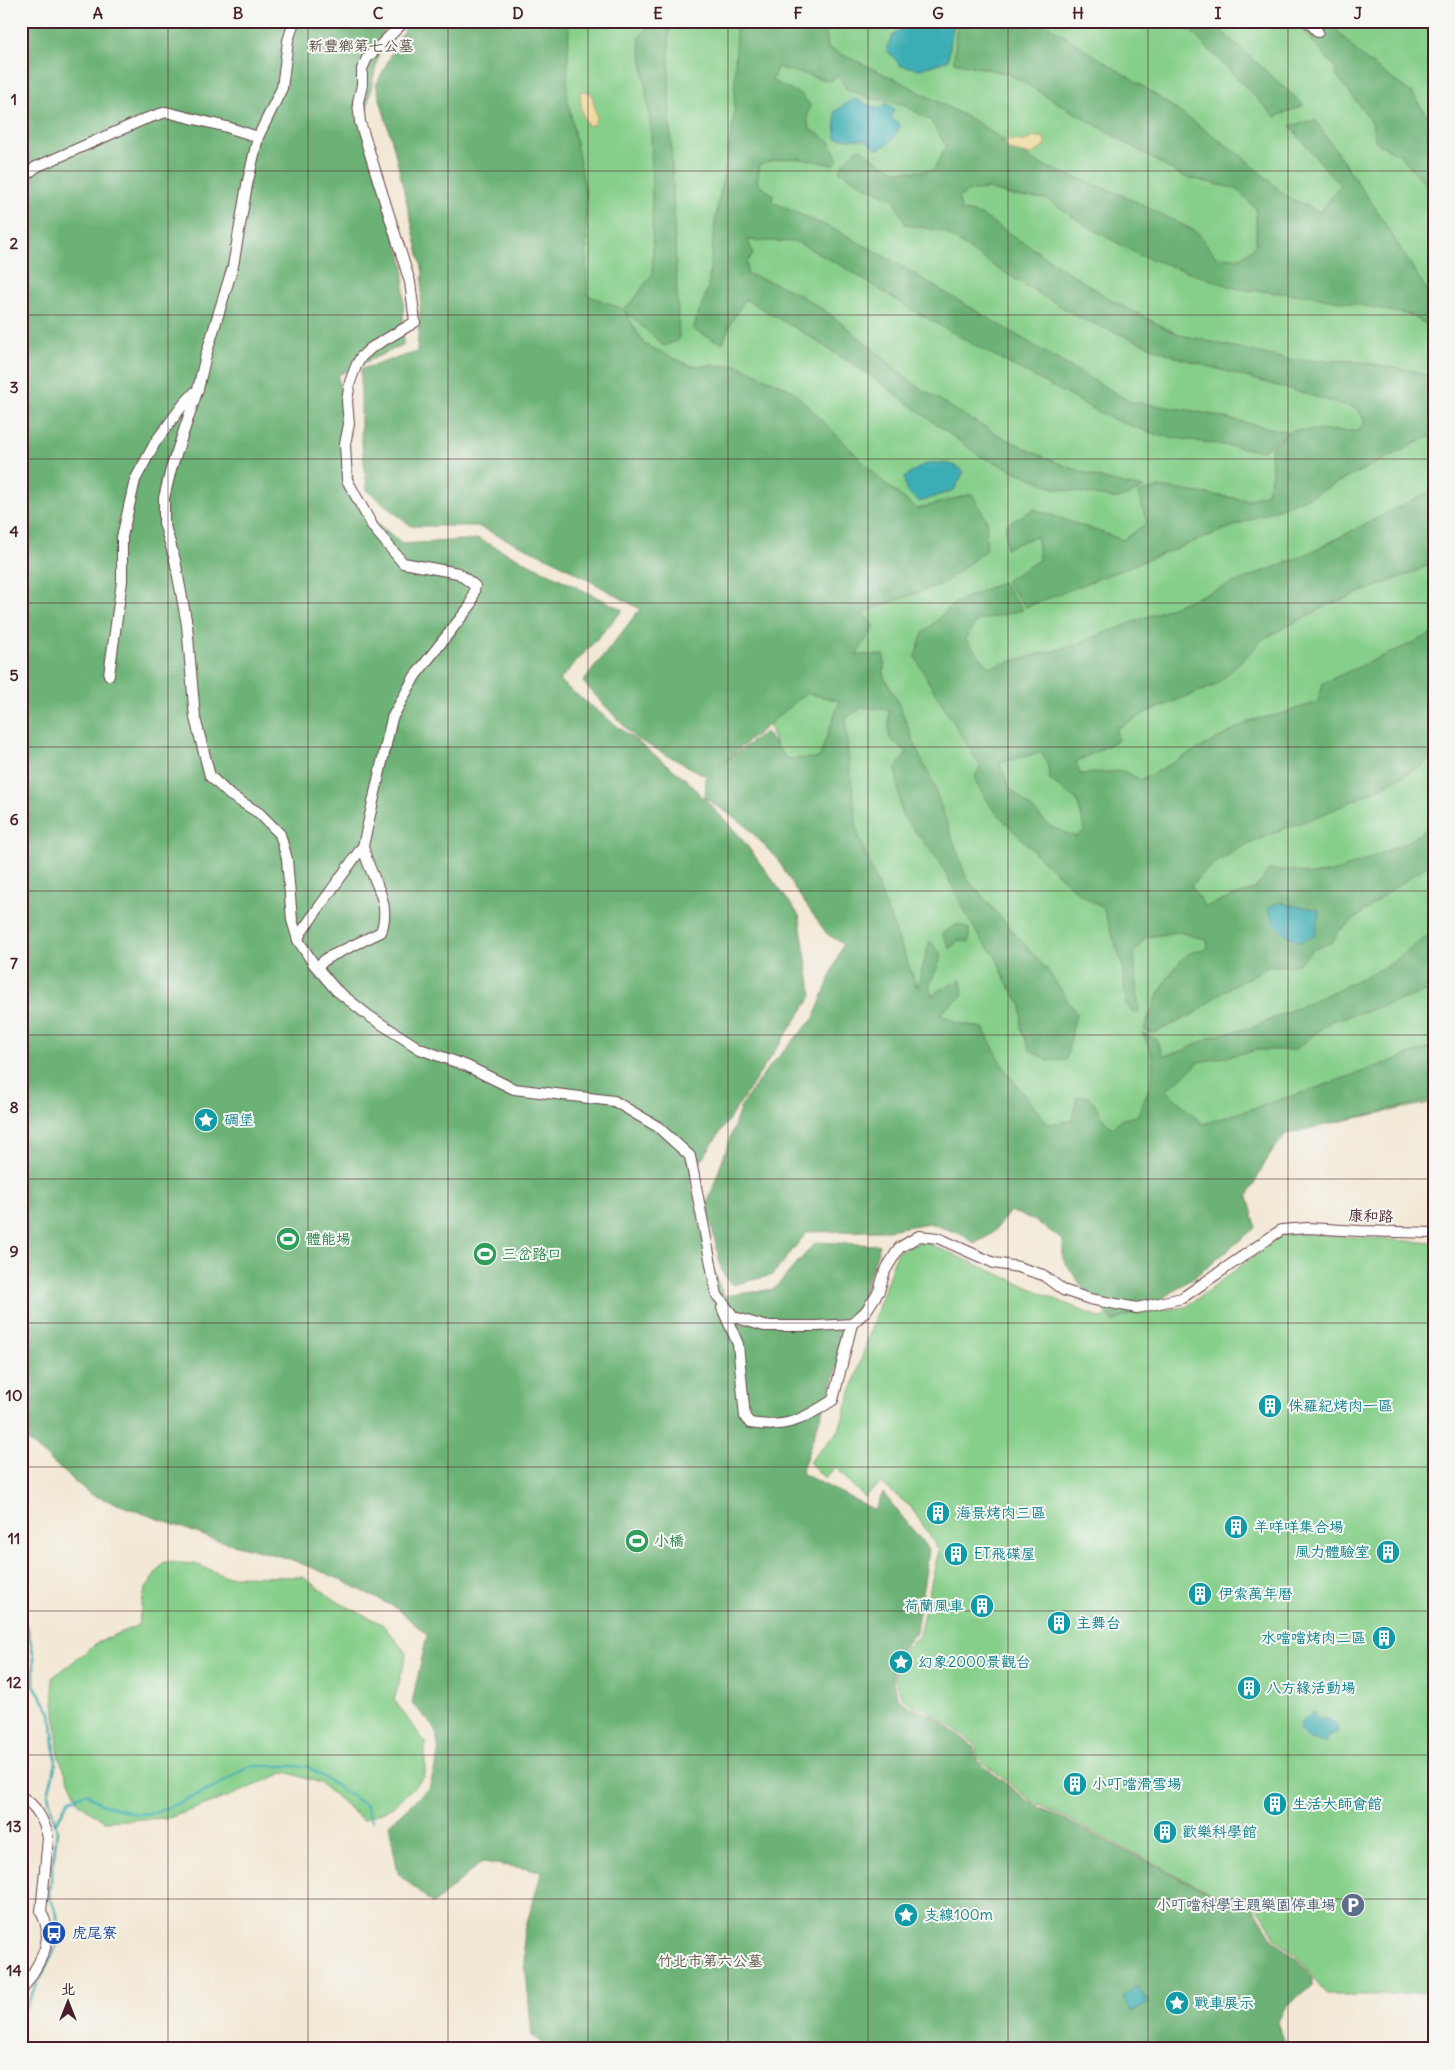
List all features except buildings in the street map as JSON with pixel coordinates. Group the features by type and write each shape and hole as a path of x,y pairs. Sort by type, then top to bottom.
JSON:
{"street":[{"path":"294,21 288,40 282,88 258,137 247,185 233,266 208,347 198,389 171,469 164,498 164,523 175,560 187,626 195,718 210,776 230,795 259,813 280,834 287,859 292,920 298,940 336,990 370,1016 420,1049 467,1066 514,1089 614,1101 658,1127 690,1156 717,1295 738,1344 745,1417 750,1423 784,1425 814,1412 833,1400 852,1324 764,1326 734,1317 717,1295"},
{"path":"298,940 362,846 392,718 415,676 470,605 475,586 458,572 403,562 373,527 347,480 345,444 349,424 347,401 350,382 356,366 361,357 371,348 415,322 410,282 360,122 358,102 362,85 362,69 367,58 405,21"},
{"path":"1308,21 1318,32"},
{"path":"21,179 36,167 145,119 166,112 227,127 258,137"},
{"path":"109,675 122,582 122,538 135,480 156,440 198,389"},
{"path":"317,967 327,958 381,932 384,926 386,919 384,899 366,861 362,846"},
{"name":"康和路","path":"852,1324 866,1311 879,1291 885,1271 900,1248 919,1236 938,1238 994,1263 1018,1267 1043,1275 1062,1290 1090,1299 1137,1308 1182,1298 1281,1230 1308,1228 1434,1233"},
{"path":"21,1797 33,1804 46,1827 48,1838 41,1912 47,1923 48,1937 43,1955 21,1992"}],"green space":[{"path":"21,21 386,21 365,116 404,269 403,345 338,375 356,505 402,544 479,539 623,610 559,681 688,781 738,834 799,915 812,996 690,1177 706,1255 724,1296 774,1289 816,1242 880,1245 801,1473 875,1510 883,1493 929,1550 916,1632 899,1653 893,1666 893,1683 898,1698 912,1708 935,1717 973,1746 977,1761 1031,1803 1227,1902 1253,1906 1273,1940 1297,1959 1312,1978 1312,1985 1285,2007 1278,2023 1287,2049 550,2049 532,2036 523,1937 542,1871 482,1862 433,1904 398,1873 389,1824 429,1788 439,1754 436,1730 412,1703 427,1635 398,1609 335,1577 290,1559 210,1538 90,1494 21,1435"},
{"path":"411,21 569,21 567,95 586,195 587,295 623,309 633,301 653,273 651,129 639,38 651,24 669,21 669,90 679,340 664,346 625,311 644,344 691,366 737,365 792,390 882,481 917,509 972,494 987,521 986,550 944,583 862,613 875,626 856,655 884,655 884,677 898,702 920,757 930,776 967,879 1049,972 1076,1013 1066,1060 1047,1061 1030,1050 1021,1028 1022,1006 1006,981 995,955 983,942 970,921 940,862 901,814 896,768 907,753 889,737 889,710 863,707 846,718 848,754 858,834 917,987 930,941 942,956 930,984 932,996 941,989 961,980 963,995 940,1013 955,1022 983,1028 1006,1072 1048,1124 1072,1121 1077,1097 1090,1097 1104,1120 1112,1128 1123,1119 1137,1116 1147,1094 1153,1065 1148,1045 1142,1033 1156,1039 1163,1056 1185,1050 1211,1037 1254,1027 1391,964 1434,931 1434,989 1331,1021 1295,1050 1258,1050 1200,1062 1166,1090 1203,1124 1305,1092 1434,1046 1434,1099 1279,1136 1248,1196 1256,1227 1205,1269 1157,1303 1112,1322 1098,1303 1083,1288 1063,1259 1063,1240 1034,1220 1010,1211 992,1234 974,1244 963,1235 929,1223 882,1231 807,1232 773,1275 732,1285 722,1272 707,1205 741,1106 767,1069 814,1018 843,944 827,934 797,892 778,860 744,824 705,798 706,776 635,738 583,682 640,609 553,560 477,526 411,526 367,490 361,434 361,369 417,352 423,272 394,148 376,85 401,35","holes":["806,693 840,701 819,758 787,759 765,732 718,767"]},
{"path":"512,21 1434,21 1434,1102 1288,1132 1244,1189 1033,1127 878,986 794,801 764,710 596,367"},
{"path":"739,21 833,21 826,32 828,48 899,81 978,123 1037,163 1122,195 1197,232 1216,257 1241,258 1256,245 1256,209 1237,189 1182,176 1009,74 954,62 957,21 1041,21 1147,89 1243,157 1286,196 1320,212 1341,185 1290,126 1315,120 1375,208 1426,289 1434,298 1434,329 1410,315 1314,296 1238,289 1139,255 1087,226 1047,199 1013,196 988,189 969,191 958,198 960,210 981,215 1113,301 1177,334 1290,360 1353,361 1413,371 1434,378 1434,434 1311,496 1026,607 1005,581 1039,560 1037,536 1006,548 1006,525 1034,509 1123,540 1147,523 1138,493 1159,487 1248,500 1267,493 1272,474 1271,447 1293,430 1358,431 1365,422 1358,409 1176,357 1080,318 997,268 943,231 906,225 894,199 867,187 839,171 844,162 859,148 877,161 898,171 933,171 946,146 931,121 903,104 869,98 847,89 838,76 830,81 777,67 772,81 802,95 810,105 807,117 809,128 830,142 838,160 833,165 806,159 787,159 760,165 757,182 773,195 772,202 838,231 889,259 1131,402 1194,411 1288,432 1262,451 1157,435 1110,418 971,343 904,305 844,267 797,242 748,240 753,254 747,262 747,274 771,282 810,301 852,331 917,386 1018,445 1093,476 1144,488 1119,499 1054,488 980,456 862,370 799,330 745,299 730,324 723,343 693,329 708,288 716,215 734,118 736,29"},
{"path":"1174,21 1210,21 1304,105 1275,117 1191,31"},
{"path":"1296,21 1328,21 1363,58 1413,94 1434,127 1434,193 1399,154 1376,143 1372,122 1336,75 1336,69"},
{"path":"1434,489 1434,560 1419,570 1328,605 1265,638 1216,685 1147,712 1116,729 1118,740 1076,762 1080,774 1123,771 1141,780 1252,720 1277,715 1318,702 1323,683 1434,633 1434,756 1422,766 1355,800 1237,850 1204,872 1191,886 1205,907 1256,888 1269,870 1293,870 1311,875 1338,871 1406,843 1434,824 1434,861 1390,891 1337,933 1334,941 1312,950 1300,963 1288,966 1270,966 1219,994 1194,1014 1154,1033 1144,1030 1155,1001 1173,971 1188,954 1208,948 1207,940 1179,932 1146,937 1134,953 1139,1013 1134,1013 1126,1004 1122,963 1103,908 1080,894 1039,857 992,808 976,783 975,778 980,766 915,656 923,633 955,603 1002,582 1023,610 977,621 965,639 989,667 1072,646 1303,556","holes":["1041,753 1047,762 1050,780 1077,800 1085,830 1077,837 1051,827 1009,787 999,762"]},
{"path":"959,924 969,929 969,942 958,940 950,949 942,933"},
{"path":"1286,1232 1434,1243 1434,1992 1395,1995 1327,1995 1297,1956 1275,1939 1266,1920 1255,1904 1228,1900 1213,1894 1032,1801 978,1759 975,1744 935,1715 912,1705 902,1697 895,1681 895,1666 899,1655 919,1635 939,1550 911,1507 881,1483 864,1497 836,1468 824,1478 809,1462 839,1430 897,1252 923,1241 1099,1318 1186,1307"},
{"path":"164,1562 195,1564 225,1576 303,1577 338,1602 382,1624 407,1654 394,1700 425,1742 425,1776 393,1807 363,1820 320,1783 286,1772 232,1795 169,1818 104,1821 79,1803 59,1758 52,1678 99,1642 138,1625 145,1589"}],"sand":[{"path":"580,91 591,92 597,117 594,124 588,126 582,113"},
{"path":"1035,137 1044,137 1046,146 1031,155 1009,150 1005,144 1008,140 1025,141"}],"water":[{"path":"908,21 954,21 948,60 921,69 901,66 886,49 893,35 902,29"},
{"path":"854,99 878,109 887,103 894,109 891,118 900,124 897,133 889,143 876,149 866,140 836,138 835,111"},
{"path":"929,463 957,466 964,472 954,490 920,502 906,491 904,478 921,466"},
{"path":"1280,902 1319,910 1315,936 1299,942 1279,928 1272,919 1269,907"},
{"path":"1314,1712 1315,1718 1327,1718 1336,1724 1338,1732 1328,1736 1326,1743 1310,1740 1299,1730 1301,1722"},
{"path":"1137,1986 1148,2002 1132,2012 1122,1997"}],"waterway":[{"path":"21,1616 28,1629 34,1657 34,1685 51,1713 56,1763 48,1794 57,1831 49,1896 57,1914 58,1943 21,2016"},
{"path":"55,1824 69,1800 87,1793 101,1804 137,1814 155,1813 213,1788 250,1766 307,1766 365,1805 372,1821"}],"place":[{"name":"碉堡","path":"206,1120"},
{"name":"體能場","path":"288,1239"},
{"name":"三岔路口","path":"485,1254"},
{"name":"侏羅紀烤肉一區","path":"1270,1406"},
{"name":"海景烤肉三區","path":"938,1513"},
{"name":"羊咩咩集合場","path":"1236,1527"},
{"name":"小橋","path":"637,1541"},
{"name":"風力體驗室","path":"1388,1552"},
{"name":"ET飛碟屋","path":"956,1554"},
{"name":"伊索萬年曆","path":"1200,1594"},
{"name":"荷蘭風車","path":"982,1606"},
{"name":"主舞台","path":"1059,1623"},
{"name":"水噹噹烤肉二區","path":"1384,1638"},
{"name":"幻象2000景觀台","path":"901,1662"},
{"name":"八方緣活動場","path":"1249,1688"},
{"name":"小叮噹滑雪場","path":"1075,1784"},
{"name":"生活大師會館","path":"1275,1804"},
{"name":"歡樂科學館","path":"1165,1832"},
{"name":"小叮噹科學主題樂園停車場","path":"1353,1905"},
{"name":"支線100m","path":"906,1915"},
{"name":"虎尾寮","path":"54,1933"},
{"name":"戰車展示","path":"1177,2003"}],"park label":[{"name":"新豐鄉第七公墓","path":"361,46"},
{"name":"竹北市第六公墓","path":"710,1961"}]}
